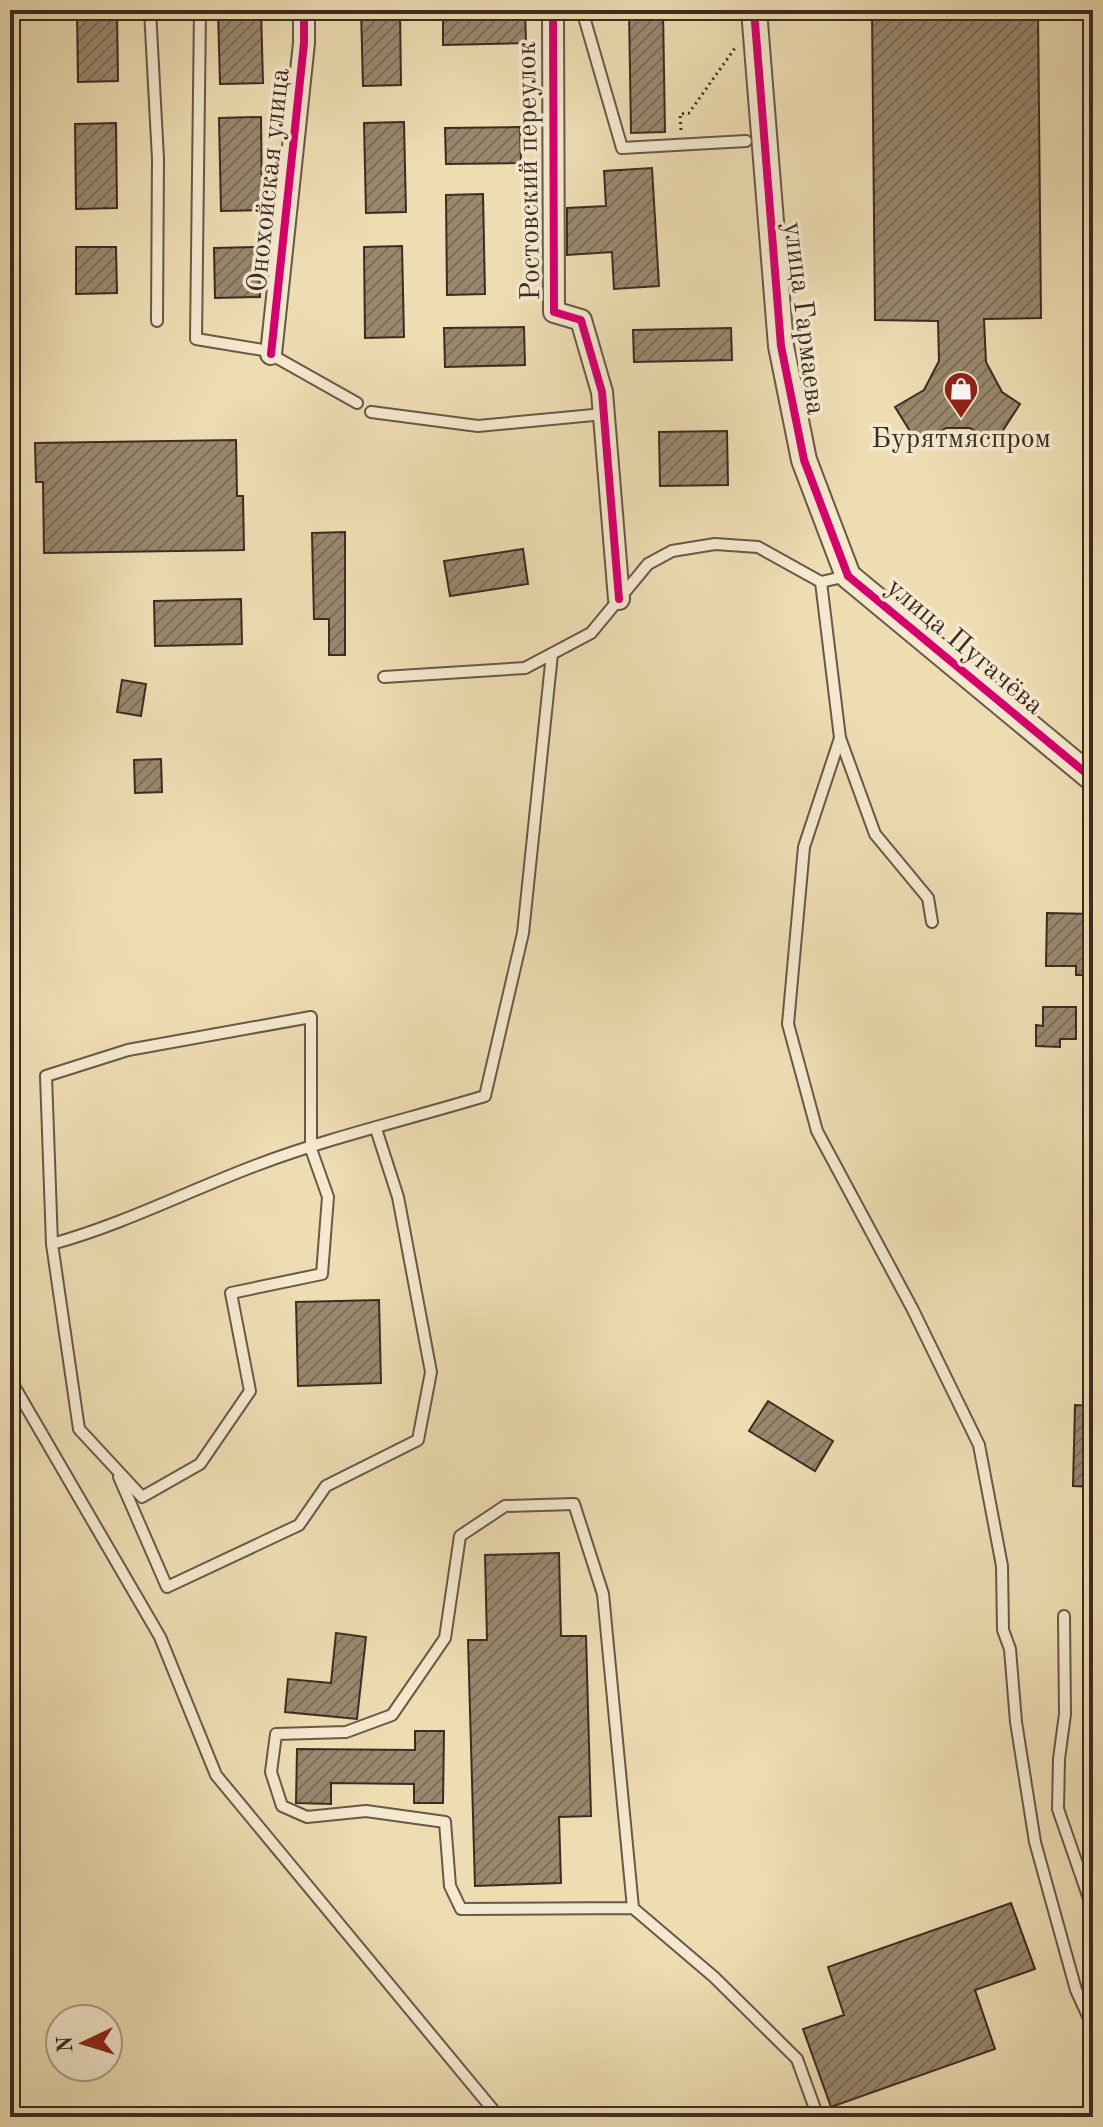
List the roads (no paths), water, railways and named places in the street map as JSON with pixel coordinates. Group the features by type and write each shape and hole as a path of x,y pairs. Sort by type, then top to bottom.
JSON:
{"street":[{"name":"Онохойская улица","path":"271,354 304,43 304,10"},
{"name":"Ростовский переулок","path":"553,10 554,312 581,320 602,392 619,599"},
{"name":"улица Гармаева","path":"754,10 781,346 804,460 848,576"},
{"name":"улица Пугачёва","path":"848,576 1093,779"}],"lane":[{"path":"150,10 158,159 157,321"},
{"name":"Онохойская улица","path":"200,10 196,339 271,354 357,403"},
{"path":"582,10 622,148 746,141"},
{"path":"371,412 478,426 604,414"},
{"path":"384,677 525,668 591,633 648,564 672,551 715,544 758,547 821,582 848,576"},
{"path":"821,582 840,738 875,834 928,898 932,922"},
{"path":"52,1244 107,1229 258,1165 485,1096 523,933 552,654"},
{"path":"840,738 804,847 788,1024 817,1131 912,1308 979,1445 1002,1566 1003,1630 1010,1649 1016,1722 1035,1842 1076,1990 1092,2028"},
{"path":"311,1017 311,1149 328,1197 322,1274 231,1293 250,1391 200,1464 142,1497 79,1429 52,1244 46,1076 128,1050 311,1017"},
{"path":"115,1468 167,1587 299,1525 326,1486 418,1440 431,1372 398,1197 376,1129"},
{"path":"10,1379 160,1637 216,1775 499,2117"},
{"path":"633,1908 603,1594 574,1504 505,1506 460,1536 445,1638 392,1715 346,1732 276,1734 271,1772 282,1806 307,1817 366,1811 445,1822 450,1886 461,1909 633,1908 714,1977 797,2059 818,2117"},
{"path":"1064,1616 1065,1714 1059,1759 1058,1809 1093,1910"}],"place":[{"name":"Бурятмяспром","path":"961,420"}]}
